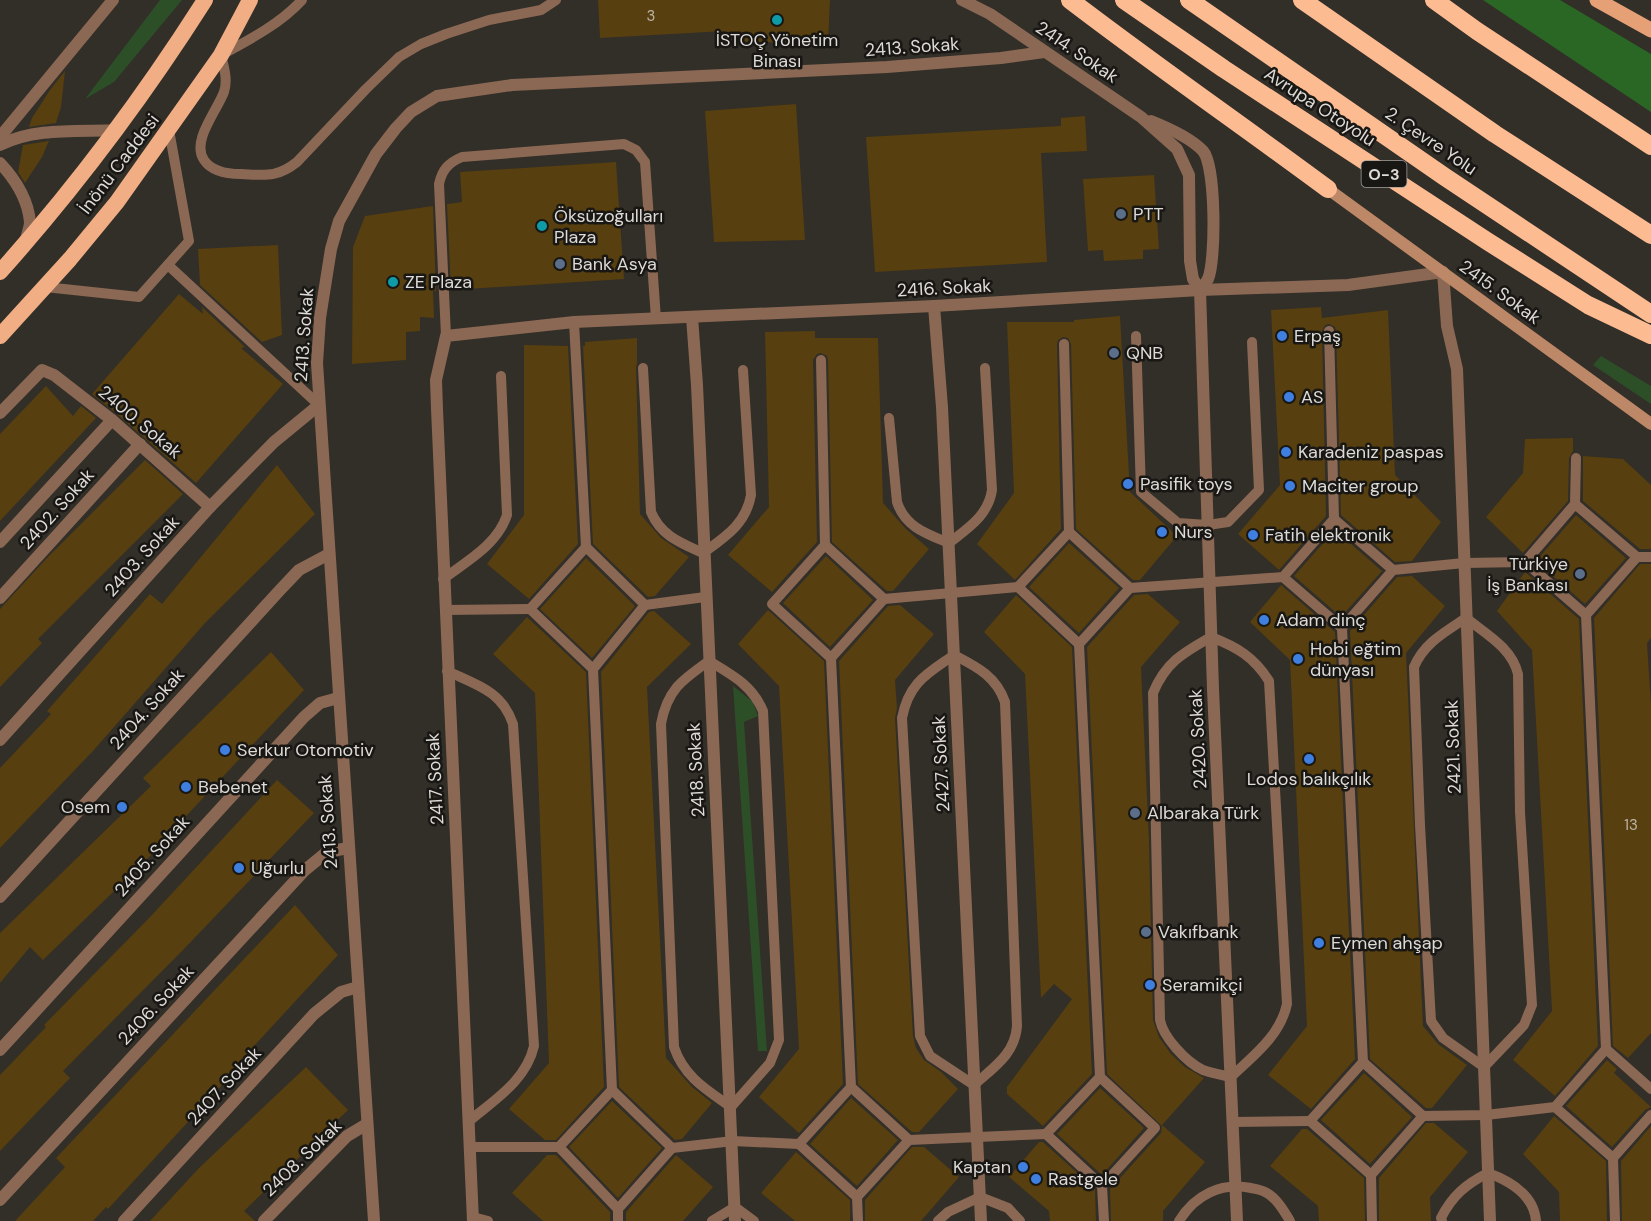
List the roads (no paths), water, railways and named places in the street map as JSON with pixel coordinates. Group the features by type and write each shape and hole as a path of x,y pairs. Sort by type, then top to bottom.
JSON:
{"highway":[{"path":"0,272 118,130 205,0"},
{"name":"İnönü Caddesi","path":"0,336 117,202 221,55 250,0"},
{"path":"1070,0 1328,189"},
{"name":"Avrupa Otoyolu","path":"1124,0 1251,87 1487,241 1588,305 1651,336"},
{"name":"2. Çevre Yolu","path":"1189,0 1445,177 1651,314"},
{"path":"1302,0 1495,134 1651,235"},
{"path":"1434,0 1651,146"}],"main road":[{"path":"1597,0 1651,30"},
{"name":"2415. Sokak","path":"1328,189 1651,424"}],"street":[{"path":"0,137 113,0"},
{"name":"2414. Sokak","path":"962,0 990,14 1141,117"},
{"name":"2413. Sokak","path":"374,1221 316,363 320,318 331,249 339,221 376,154 411,112 437,96 512,85 887,67 1001,58 1044,52"},
{"path":"1141,117 1172,130 1204,152 1211,171 1214,207 1211,268 1208,279 1200,290 1193,279 1190,261 1190,175 1177,149 1141,117"},
{"path":"0,145 15,137 41,133 118,130"},
{"path":"0,163 24,197 30,223 25,244"},
{"name":"2416. Sokak","path":"446,336 574,322 934,306 1200,290 1348,285 1443,272"},
{"name":"2421. Sokak","path":"1443,272 1447,326 1457,369 1490,1221"},
{"name":"2420. Sokak","path":"1200,290 1211,637 1238,1221"},
{"name":"2427. Sokak","path":"934,306 949,543 981,1221"},
{"name":"2418. Sokak","path":"692,317 735,1221"},
{"name":"2417. Sokak","path":"446,336 436,380 444,610 473,1219"},
{"name":"2400. Sokak","path":"0,413 42,370 54,375 112,420 210,507"},
{"name":"2403. Sokak","path":"0,740 210,507 274,442 319,405"},
{"name":"2402. Sokak","path":"0,542 112,420"},
{"name":"2402. Sokak","path":"0,598 140,444"},
{"name":"2404. Sokak","path":"0,897 299,570 329,554"},
{"name":"2405. Sokak","path":"0,1050 304,717 320,703 338,698"},
{"name":"2406. Sokak","path":"0,1200 304,870 327,852 348,848"},
{"name":"2407. Sokak","path":"124,1221 314,1014 341,992 358,987"},
{"name":"2408. Sokak","path":"264,1221 347,1136 367,1124"}],"lane":[{"path":"302,0 254,37 221,55 225,75 224,90 208,123 200,147 200,154 209,167 228,174 276,175 286,171 399,57 446,34 489,20 540,10 556,0"},
{"path":"45,287 139,297 189,241 169,130"},
{"path":"446,336 439,184 441,175 453,161 462,157 496,154 624,144 641,155 645,162 656,319"},
{"path":"168,265 319,405"},
{"path":"574,322 586,546 645,605"},
{"path":"1079,644 1130,588 1283,577 1334,519 1329,331"},
{"path":"1136,336 1141,492 1178,523 1208,525 1228,522 1259,490 1251,342"},
{"path":"1064,344 1069,532 1018,587 884,599 831,658 851,1088 909,1140 1046,1134 1100,1077"},
{"path":"821,360 825,545 772,604 831,658"},
{"path":"643,368 651,512 655,521 667,535 704,553 740,523 750,505 743,370"},
{"path":"889,418 899,510 910,525 949,543 983,515 991,499 985,368"},
{"path":"443,579 492,542 503,527 507,515 501,376"},
{"path":"1525,562 1575,504 1576,458"},
{"path":"1575,504 1637,557 1651,557"},
{"path":"1334,519 1393,570"},
{"path":"1069,532 1130,588"},
{"path":"825,545 884,599"},
{"path":"530,609 586,546"},
{"path":"1363,1062 1424,1116 1486,1115 1555,1107 1606,1049 1586,615 1637,557"},
{"path":"1310,1121 1363,1062 1342,628 1393,570 1464,562 1525,562 1586,615"},
{"path":"1283,577 1342,628"},
{"path":"1018,587 1079,644 1100,1077 1155,1128 1102,1186"},
{"path":"672,1148 612,1090 593,669 645,605 705,597"},
{"path":"444,610 530,609 593,669"},
{"path":"1466,618 1503,647 1513,660 1518,674 1520,812 1532,1005 1524,1025 1484,1067 1443,1038 1431,1021 1419,802 1414,667 1418,657 1432,641 1466,618"},
{"path":"1211,637 1244,652 1262,669 1269,681 1287,1004 1285,1015 1274,1035 1231,1077 1201,1069 1170,1042 1160,1020 1153,693 1164,671 1174,660 1211,637"},
{"path":"954,655 990,677 997,684 1005,702 1017,1035 1011,1050 974,1085 936,1062 925,1049 920,1036 902,718 904,706 914,685 921,677 954,655"},
{"path":"709,661 739,679 756,696 763,711 766,759 779,1040 770,1063 731,1107 688,1074 681,1065 674,1047 661,724 667,699 673,690 680,682 709,661"},
{"path":"447,671 489,690 509,713 513,724 534,1046 528,1064 517,1081 468,1122"},
{"path":"1606,1049 1651,1089"},
{"path":"799,1144 851,1088"},
{"path":"469,1148 559,1148 612,1090"},
{"path":"1555,1107 1612,1158"},
{"path":"1615,1221 1612,1158 1651,1115"},
{"path":"1372,1221 1371,1175 1424,1116"},
{"path":"1233,1122 1310,1121 1371,1175"},
{"path":"1046,1134 1102,1186 1104,1221"},
{"path":"856,1197 909,1140"},
{"path":"559,1148 618,1215 672,1148 732,1141 799,1144 856,1197 858,1221"},
{"path":"1442,1221 1454,1198 1474,1180 1488,1173 1520,1190 1529,1200 1535,1212 1536,1221"},
{"path":"1179,1221 1192,1203 1204,1194 1236,1185 1265,1191 1283,1209 1290,1221"},
{"path":"938,1221 948,1212 980,1197 1008,1208 1020,1221"},
{"path":"712,1221 735,1207 754,1221"},
{"path":"473,1219 488,1221"}],"place":[{"name":"İSTOÇ Yönetim Binası","path":"777,20"},
{"name":"PTT","path":"1121,214"},
{"name":"Öksüzoğulları Plaza","path":"542,226"},
{"name":"Bank Asya","path":"560,264"},
{"name":"ZE Plaza","path":"393,282"},
{"name":"Erpaş","path":"1282,336"},
{"name":"QNB","path":"1114,353"},
{"name":"AS","path":"1289,397"},
{"name":"Karadeniz paspas","path":"1286,452"},
{"name":"Pasifik toys","path":"1128,484"},
{"name":"Maciter group","path":"1290,486"},
{"name":"Nurs","path":"1162,532"},
{"name":"Fatih elektronik","path":"1253,535"},
{"name":"Türkiye İş Bankası","path":"1580,574"},
{"name":"Adam dinç","path":"1264,620"},
{"name":"Hobi eğtim dünyası","path":"1298,659"},
{"name":"Serkur Otomotiv","path":"225,750"},
{"name":"Lodos balıkçılık","path":"1309,759"},
{"name":"Bebenet","path":"186,787"},
{"name":"Osem","path":"122,807"},
{"name":"Albaraka Türk","path":"1135,813"},
{"name":"Uğurlu","path":"239,868"},
{"name":"Vakıfbank","path":"1146,932"},
{"name":"Eymen ahşap","path":"1319,943"},
{"name":"Seramikçi","path":"1150,985"},
{"name":"Kaptan","path":"1023,1167"},
{"name":"Rastgele","path":"1036,1179"}]}
